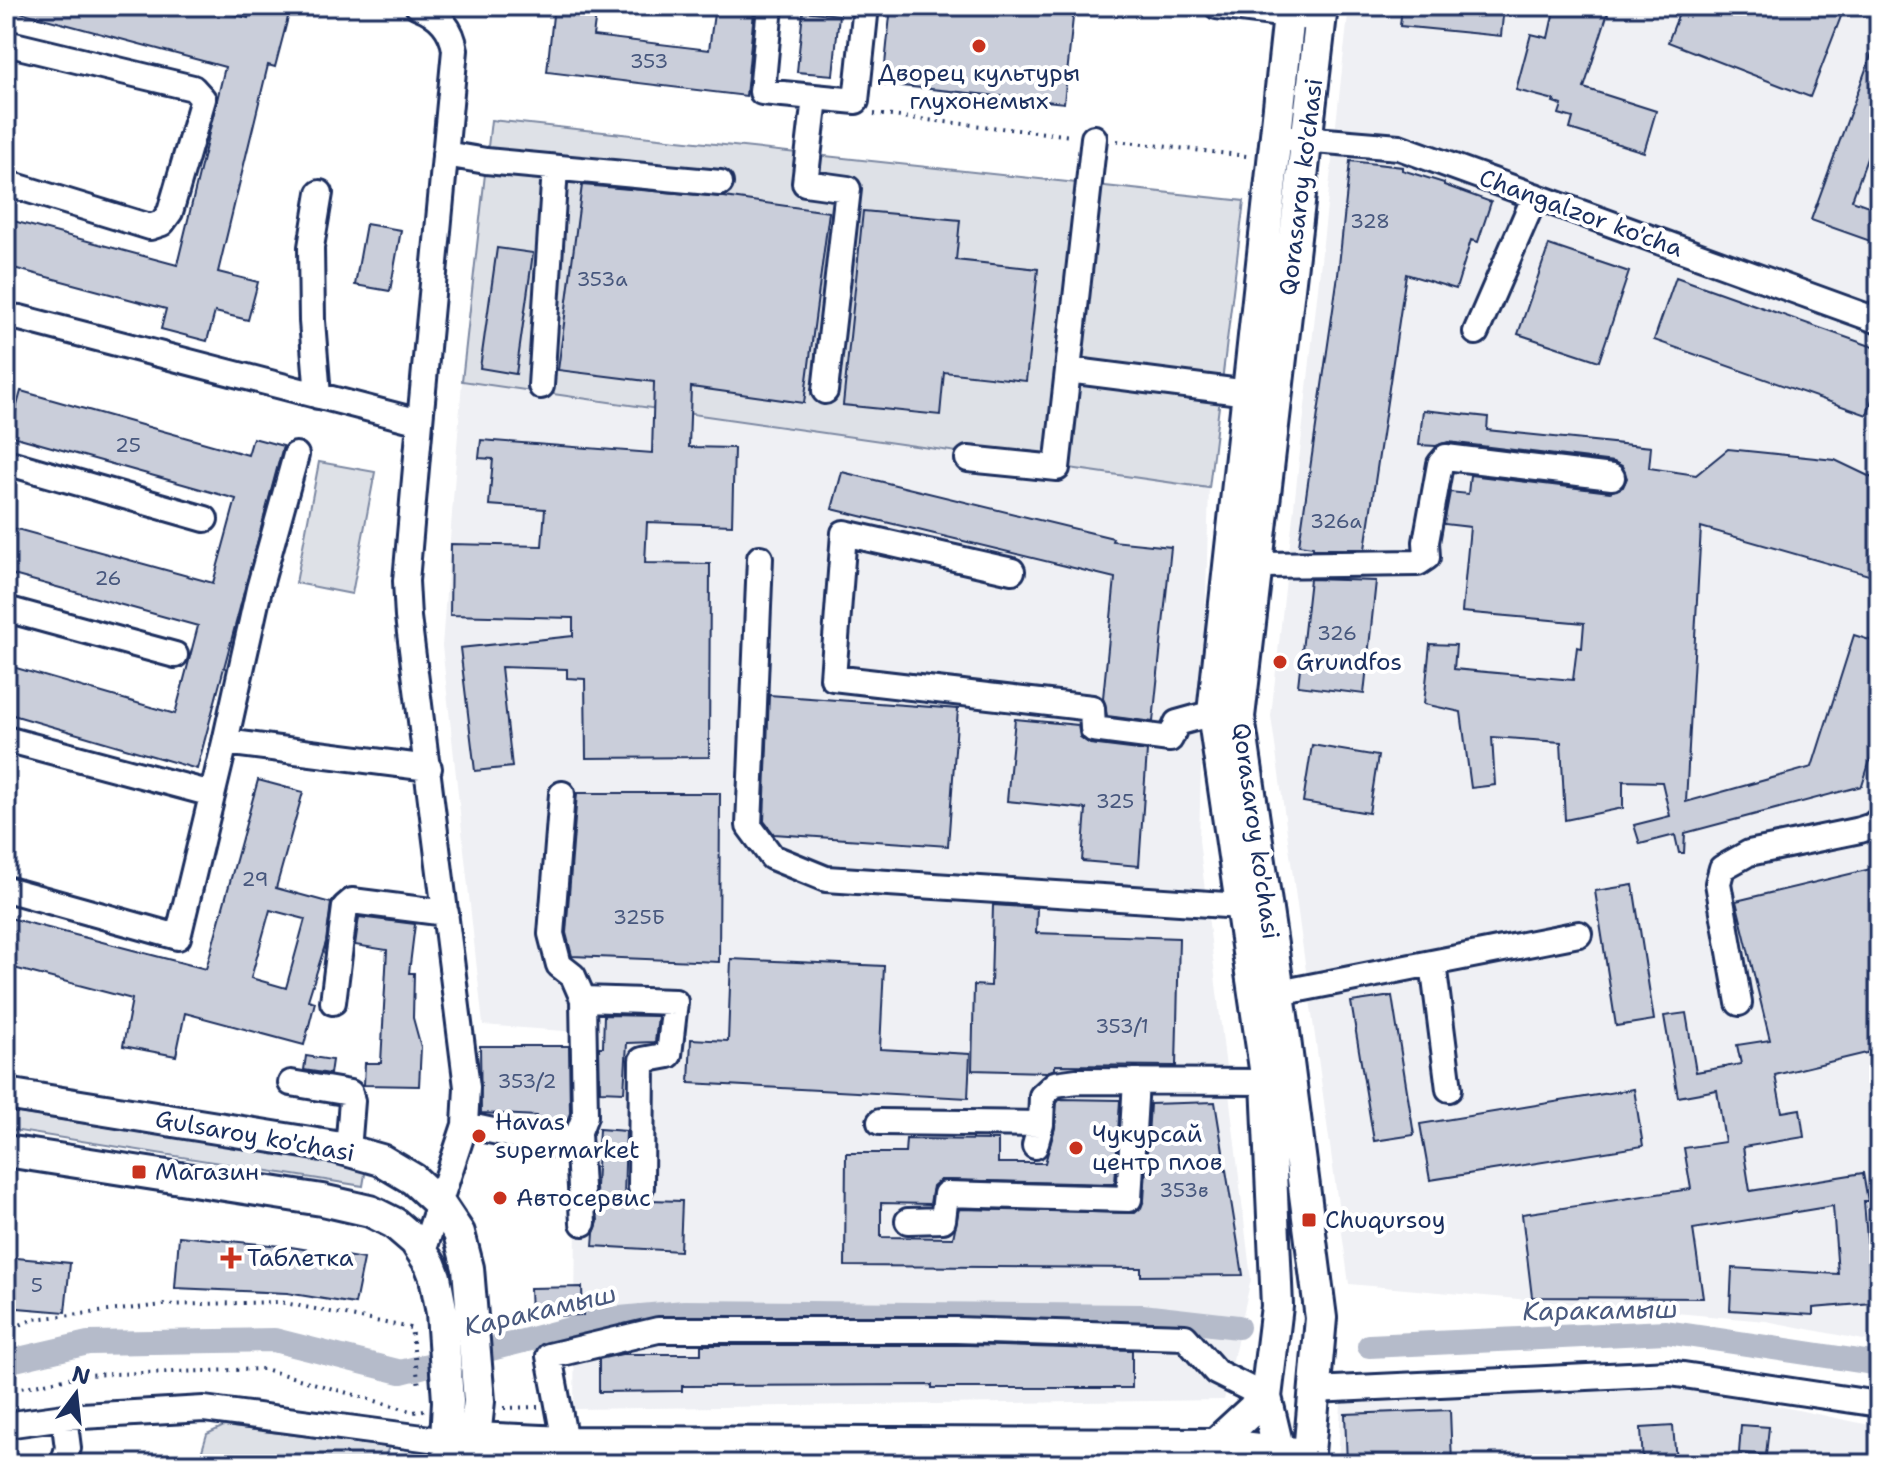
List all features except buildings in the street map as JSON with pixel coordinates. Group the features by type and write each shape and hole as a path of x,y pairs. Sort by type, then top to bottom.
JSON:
{"main road":[{"name":"Qorasaroy ko'chasi","path":"1290,11 1213,713 1253,905 1279,993 1321,1318 1315,1381 1294,1458"},
{"name":"Qorasaroy ko'chasi","path":"1294,1458 1266,1397 1277,1306 1267,1082 1239,717 1321,12"},
{"name":"Gulsaroy ko'chasi","path":"6,1094 348,1150 381,1160 403,1172 439,1203 453,1223 463,1244 468,1268 471,1305 492,1405 461,1454"},
{"path":"6,1151 346,1205 370,1211 394,1223 423,1252 435,1277 442,1313 435,1406 461,1454 565,1442 1215,1444 1294,1458"},
{"path":"1215,1444 1266,1397"}],"street":[{"path":"418,6 443,22 455,50 406,581 411,655 429,768 467,1087 465,1125 423,1252"},
{"path":"770,6 762,92 856,101 866,6"},
{"path":"1217,6 1321,12"},
{"path":"6,43 193,88 203,99 170,212 162,223 150,227 6,183"},
{"path":"815,98 805,183 848,189 825,391"},
{"path":"968,459 1057,468 1094,138"},
{"name":"Changalzor ko'cha","path":"1275,147 1307,140 1399,147 1879,321"},
{"path":"445,154 720,183"},
{"path":"541,386 555,168"},
{"path":"318,396 312,321 311,247 320,193"},
{"path":"1476,332 1535,196"},
{"path":"6,317 20,318 420,422"},
{"path":"1068,370 1248,393"},
{"path":"6,889 178,937 259,589 296,455"},
{"path":"1256,565 1418,563 1427,557 1426,542 1440,464 1446,457 1612,477"},
{"path":"6,462 205,519"},
{"path":"1012,571 844,533 833,678 1092,708 1093,729 1170,739 1177,723 1213,713"},
{"path":"760,558 749,826 772,857 826,879 1253,905"},
{"path":"6,609 175,655"},
{"path":"6,739 212,794"},
{"path":"225,742 429,768"},
{"path":"562,794 551,934 559,965 573,976 583,999 585,1116 578,1134 583,1223"},
{"path":"1739,1003 1718,883 1722,868 1749,853 1860,830 1879,820"},
{"path":"333,1002 345,907 352,901 446,913"},
{"path":"1279,993 1579,934"},
{"path":"1433,963 1449,1089"},
{"path":"583,999 675,1002 669,1055 642,1060 641,1187"},
{"path":"880,1122 1038,1135 1042,1096 1055,1084 1077,1081 1267,1082"},
{"path":"908,1221 943,1220 946,1194 1129,1199 1136,1081"},
{"path":"291,1083 350,1093 348,1150"},
{"path":"465,1125 559,1145 578,1134"},
{"path":"565,1442 549,1356 658,1330 956,1330 1185,1337 1216,1372 1266,1397"},
{"path":"1315,1381 1670,1373 1879,1404"},
{"path":"6,1425 64,1417 204,1409 461,1454"},
{"path":"63,1464 68,1448 64,1417"}],"path":[{"path":"861,112 1094,138 1275,147"},
{"path":"6,1331 34,1319 164,1305 280,1302 411,1328 435,1406"},
{"path":"6,1391 83,1375 264,1369 414,1412"},
{"path":"492,1405 547,1406"}],"shaded area":[{"path":"1349,6 1879,6 1879,1343 1766,1321 1349,1284 1271,716"},
{"path":"491,120 1244,201 1209,488 462,381"},
{"path":"462,381 1209,488 1199,840 1251,1279 1224,1400 574,1409 578,1032 483,1025 442,646"},
{"path":"319,462 375,472 352,594 296,583"},
{"path":"6,1111 366,1168 363,1186 6,1129"},
{"path":"1659,1381 1879,1427 1879,1464 1338,1464 1341,1403"},
{"path":"224,1426 389,1447 382,1464 198,1464 207,1434"}],"waterway":[{"name":"Каракамыш","path":"6,1362 88,1343 274,1340 401,1372 609,1319 684,1312 1142,1316 1238,1327"},
{"name":"Каракамыш","path":"1369,1346 1666,1332 1879,1364"}],"place":[{"name":"Дворец культуры глухонемых","path":"979,46"},
{"name":"Grundfos","path":"1280,662"},
{"name":"Havas supermarket","path":"479,1136"},
{"name":"Чукурсай центр плов","path":"1076,1148"},
{"name":"Магазин","path":"139,1172"},
{"name":"Автосервис","path":"500,1198"},
{"name":"Chuqursoy","path":"1309,1220"},
{"name":"Таблетка","path":"231,1258"}]}
